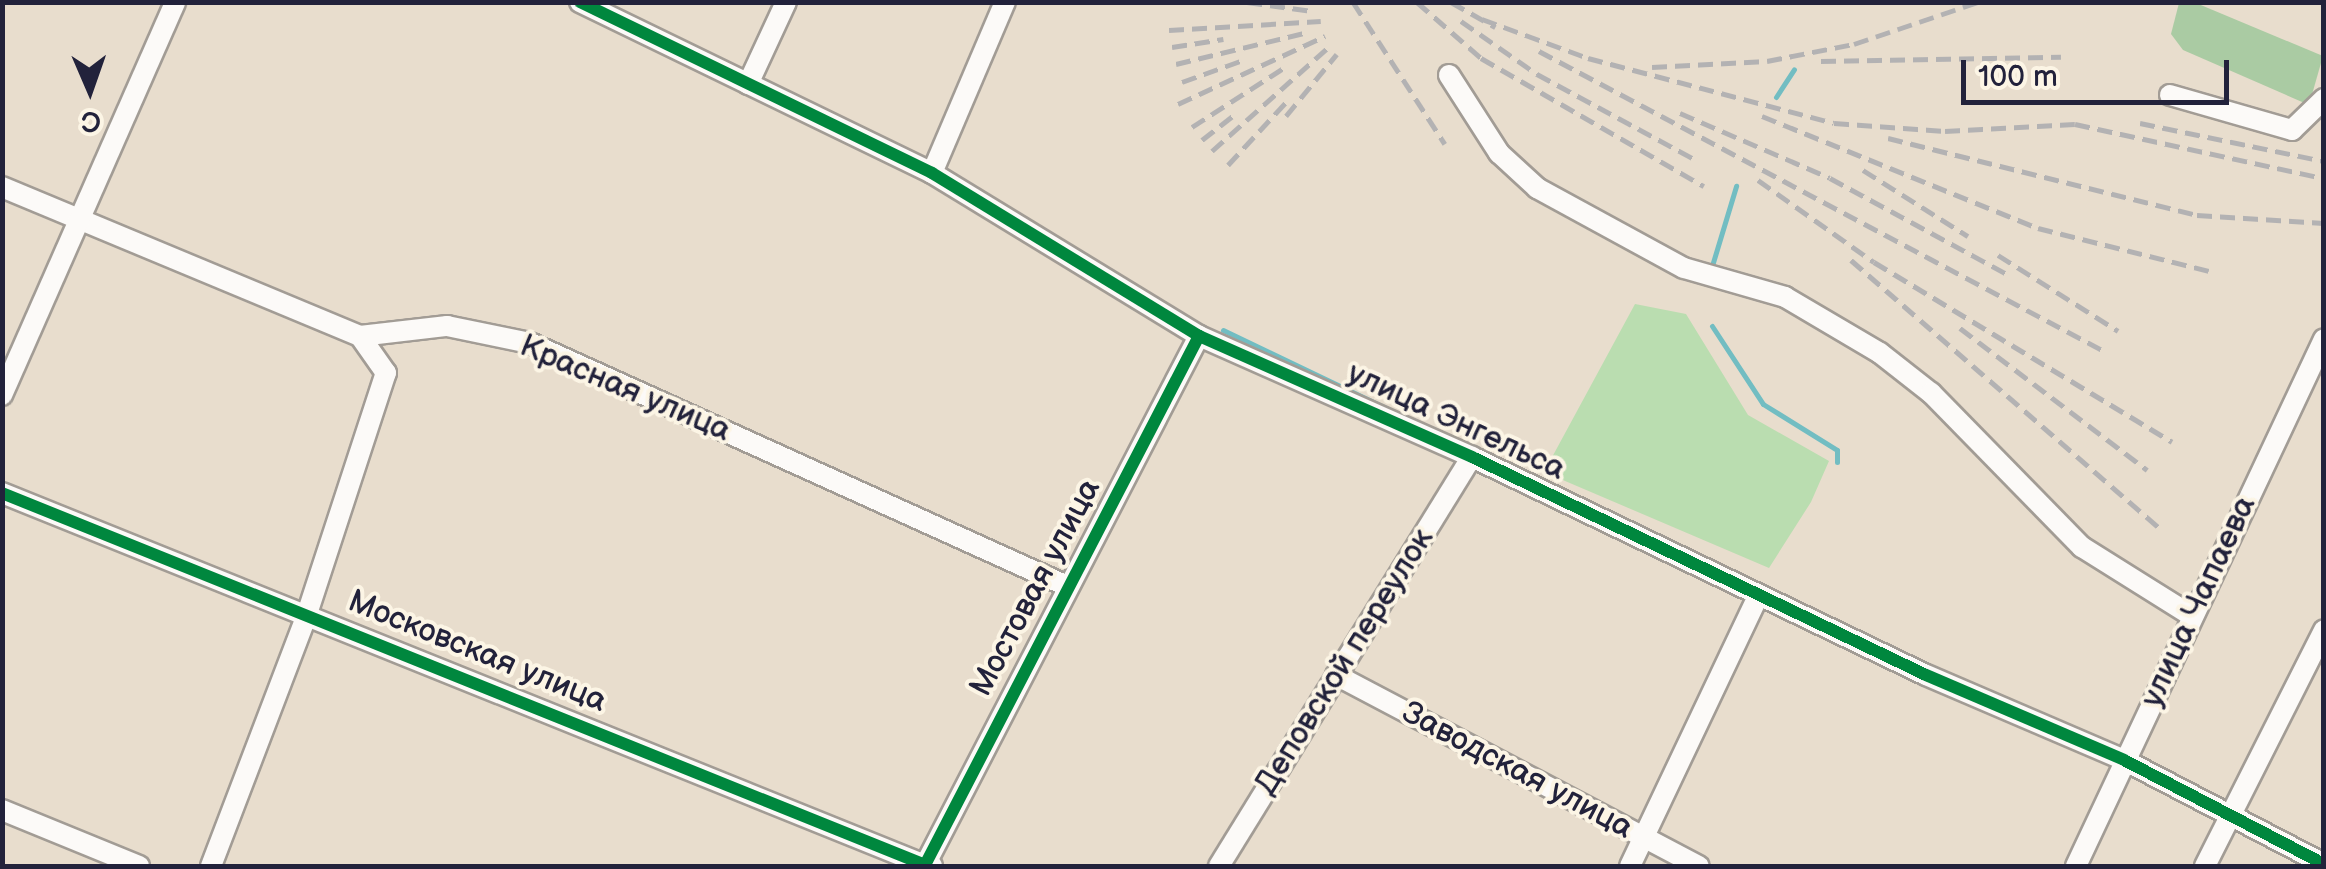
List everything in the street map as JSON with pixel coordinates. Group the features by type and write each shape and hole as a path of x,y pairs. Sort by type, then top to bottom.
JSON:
{"street":[{"path":"2,396 176,2"},
{"name":"улица Энгельса","path":"580,2 932,173 1200,336 1472,457 1758,596 2124,760 2324,864"},
{"path":"748,84 786,2"},
{"path":"932,173 1004,2"},
{"path":"1449,75 1521,177 1684,268 1786,297 1880,352 1931,392 2082,546 2192,616"},
{"path":"2170,94 2292,130 2324,99"},
{"name":"Красная улица","path":"2,187 360,336 447,326 530,343 1068,586"},
{"path":"211,866 307,614 386,373 360,336"},
{"name":"Мостовая улица","path":"926,866 1200,336"},
{"name":"улица Чапаева","path":"2076,866 2324,339"},
{"name":"Деповской переулок","path":"1219,866 1472,457"},
{"name":"Московская улица","path":"2,493 926,866"},
{"path":"1630,866 1758,596"},
{"path":"2205,866 2324,630"},
{"name":"Заводская улица","path":"1336,675 1699,866"},
{"path":"2,810 140,866"}],"green space":[{"path":"2179,3 2196,3 2323,56 2309,105 2183,50 2171,34"},
{"path":"1635,304 1686,314 1748,415 1829,461 1811,502 1769,568 1544,472"}],"waterway":[{"path":"1776,97 1794,69"},
{"path":"1711,269 1736,186"},
{"path":"1712,326 1763,404 1837,450 1837,462"},
{"path":"1223,330 1392,411"}],"railway":[{"path":"1247,2 1312,11"},
{"path":"1353,2 1445,144"},
{"path":"1417,2 1481,58 1704,186"},
{"path":"1451,2 1495,27"},
{"path":"1652,67 1767,61 1854,44 1978,2"},
{"path":"1482,19 1588,58 1834,123 1945,131 2075,124 2323,178"},
{"path":"1169,30 1321,21"},
{"path":"1461,21 1537,74 1696,160"},
{"path":"1176,64 1308,32"},
{"path":"1178,104 1325,36"},
{"path":"1172,47 1223,39"},
{"path":"1212,151 1331,45"},
{"path":"1539,51 2104,351"},
{"path":"1286,116 1337,54"},
{"path":"1821,61 2061,57"},
{"path":"1182,82 1243,60"},
{"path":"1192,127 1285,67"},
{"path":"1228,165 1288,100"},
{"path":"1680,113 1830,178 2007,274"},
{"path":"1202,140 1234,115"},
{"path":"1762,116 2038,228 2209,271"},
{"path":"2140,123 2324,161"},
{"path":"1888,138 2197,215 2324,223"},
{"path":"1863,170 1968,236"},
{"path":"1758,180 1874,262 2172,442"},
{"path":"1998,255 2118,331"},
{"path":"1851,260 2160,529"},
{"path":"1960,328 2147,470"}],"cycle path":[{"path":"580,2 932,173 1199,336 1472,457 1926,675 2124,760 2324,864"},
{"path":"2,493 925,865 1199,336"}]}
